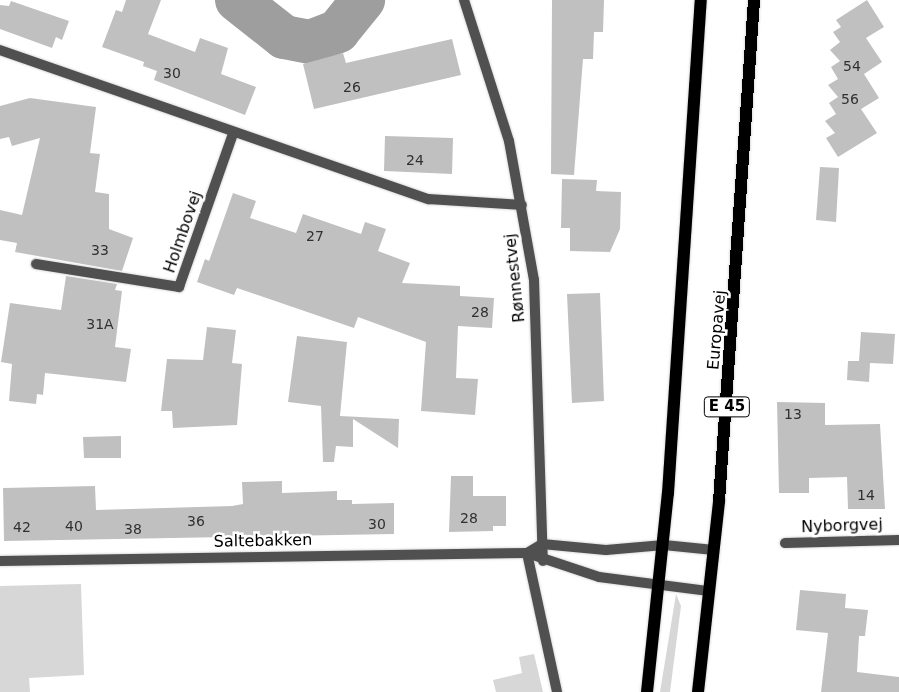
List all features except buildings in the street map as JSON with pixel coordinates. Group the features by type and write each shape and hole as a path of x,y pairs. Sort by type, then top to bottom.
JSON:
{"main road":[{"path":"647,692 664,545 700,0"},
{"name":"Europavej","path":"698,692 714,550 742,222 754,0"}],"street":[{"name":"Rønnestvej","path":"464,0 509,140 522,204 534,280 543,561"},
{"path":"0,50 233,134 429,199 522,204"},
{"name":"Holmbovej","path":"36,264 179,287 233,134"},
{"name":"Nyborgvej","path":"785,543 899,540"},
{"path":"557,692 527,554 542,544 606,550 664,545 714,550"},
{"name":"Saltebakken","path":"0,561 527,554 543,561 599,577 709,591"}],"shaded area":[{"path":"81,584 84,675 29,678 30,692 0,692 0,586"},
{"path":"676,594 681,606 670,692 660,692"},
{"path":"534,654 543,692 496,692 493,680 522,673 519,657"}],"waterway":[{"path":"237,0 284,37 310,42 338,31 363,0"}]}
